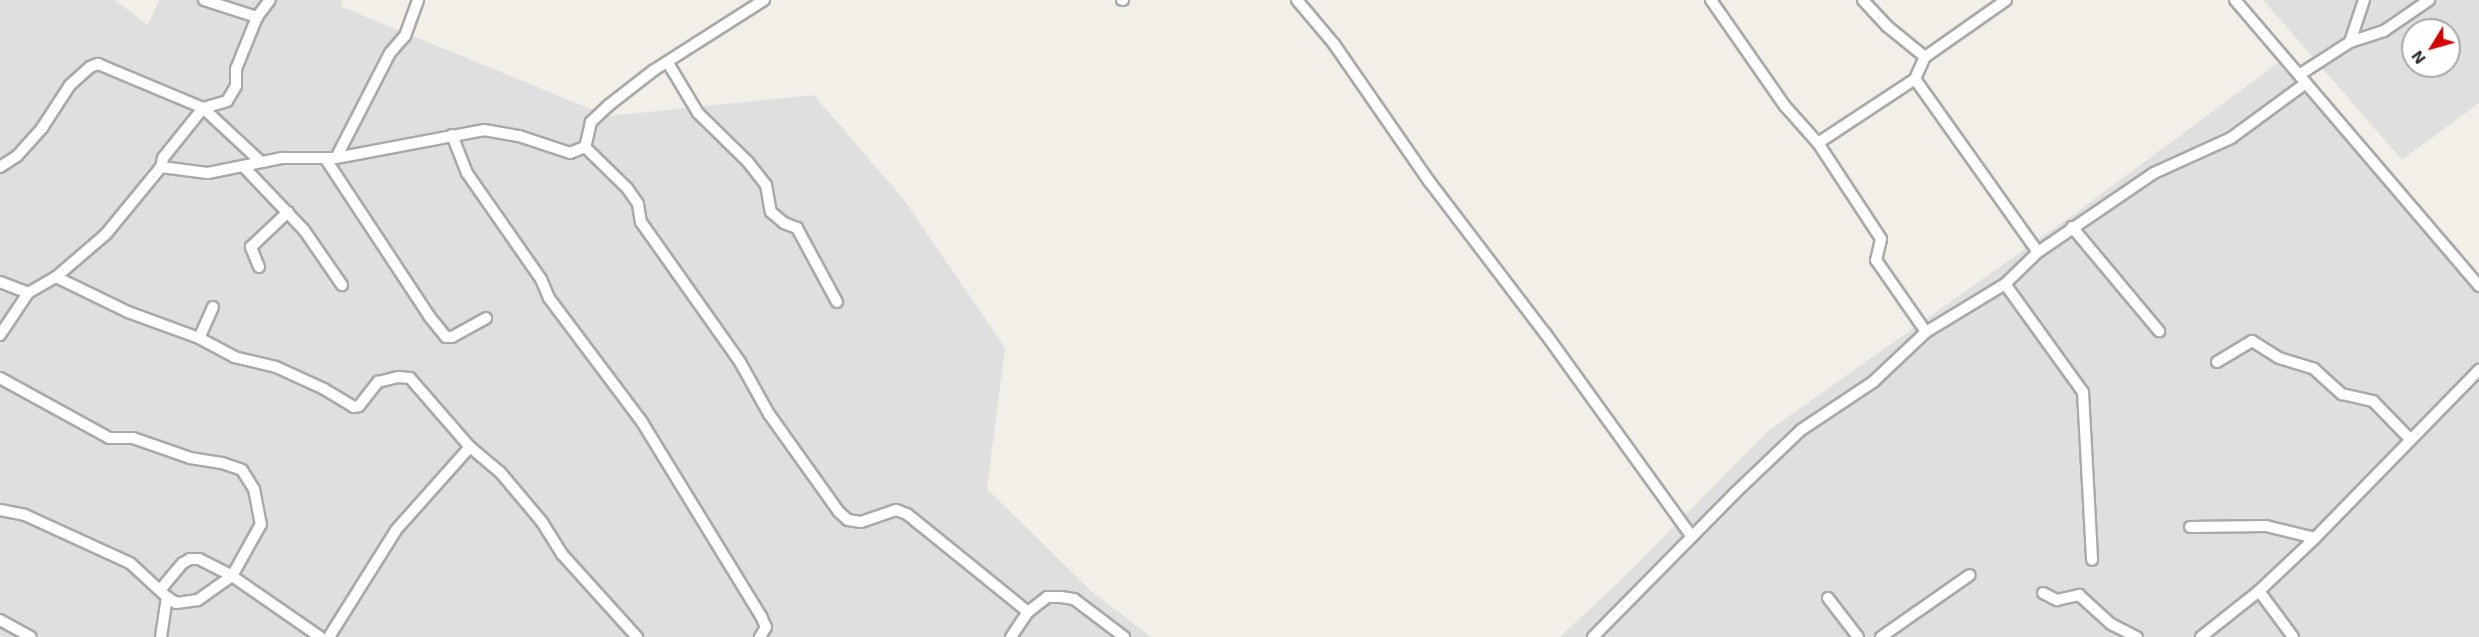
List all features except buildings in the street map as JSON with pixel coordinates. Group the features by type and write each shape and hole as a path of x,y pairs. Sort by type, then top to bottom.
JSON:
{"street":[{"path":"204,0 256,17"},
{"path":"0,336 28,293 56,277 106,234 161,166 163,158 203,108 227,101 236,86 236,69 256,17 270,0"},
{"path":"330,158 390,53 405,36 418,0"},
{"path":"585,147 591,122 609,105 764,0"},
{"path":"1298,0 1334,44 1430,181 1545,333 1692,537"},
{"path":"1711,0 1785,106 1818,143 1881,239 1876,260 1926,332"},
{"path":"1863,0 1887,26 1925,57"},
{"path":"1818,143 1915,79 1925,57 2006,0"},
{"path":"2235,0 2479,286"},
{"path":"2349,42 2364,0"},
{"path":"1593,637 1801,430 1873,382 1926,332 2005,284 2038,252 2154,173 2231,138 2349,42 2384,31 2429,0"},
{"path":"668,63 698,113 748,162 766,185 771,212 784,224 797,228 837,302"},
{"path":"0,167 17,156 42,128 70,85 90,67 98,64 203,108 260,161"},
{"path":"1915,79 2038,252"},
{"path":"161,166 208,173 282,158 330,158 484,130 519,136 570,153 585,147"},
{"path":"452,135 467,173 541,279 549,298 642,422 756,607 766,627 760,637"},
{"path":"585,147 627,188 638,204 641,222 740,362 769,414 839,512 848,520 861,522 896,510 907,514 1028,612"},
{"path":"330,158 429,316 446,337 452,337 486,318"},
{"path":"243,166 304,230 342,285"},
{"path":"259,267 251,248 288,212"},
{"path":"2072,227 2158,331"},
{"path":"56,277 128,312 199,338 234,357 276,367 324,389 354,407 359,406 378,382 398,377 410,378 470,447 500,472 543,522 562,554 637,637"},
{"path":"0,282 28,293"},
{"path":"2005,284 2083,392 2092,560"},
{"path":"199,338 213,307"},
{"path":"2217,362 2252,341 2279,358 2314,369 2342,394 2373,401 2411,440"},
{"path":"2201,637 2259,591 2315,538 2479,370"},
{"path":"0,378 109,438 133,438 190,458 222,463 242,470 254,489 261,524 232,576 198,600 176,603 130,563 25,515 0,510"},
{"path":"329,637 396,530 470,447"},
{"path":"2190,526 2266,526 2315,538"},
{"path":"161,637 164,594 183,563 199,558 232,576 320,637"},
{"path":"1881,637 1971,575"},
{"path":"2259,591 2293,637"},
{"path":"2043,593 2058,600 2079,595 2110,624 2137,637"},
{"path":"1011,637 1026,619 1028,612 1047,597 1074,599 1125,637"},
{"path":"1828,598 1858,637"},
{"path":"0,620 31,637"}],"shaded area":[{"path":"0,0 115,0 148,25 159,0 342,0 342,7 608,116 814,95 905,201 1005,348 987,489 1091,591 1151,637 0,637"},
{"path":"2263,0 2479,0 2479,103 2402,160"},
{"path":"2283,59 2479,290 2479,637 1560,637 1622,579 1768,431 2073,215"}]}
